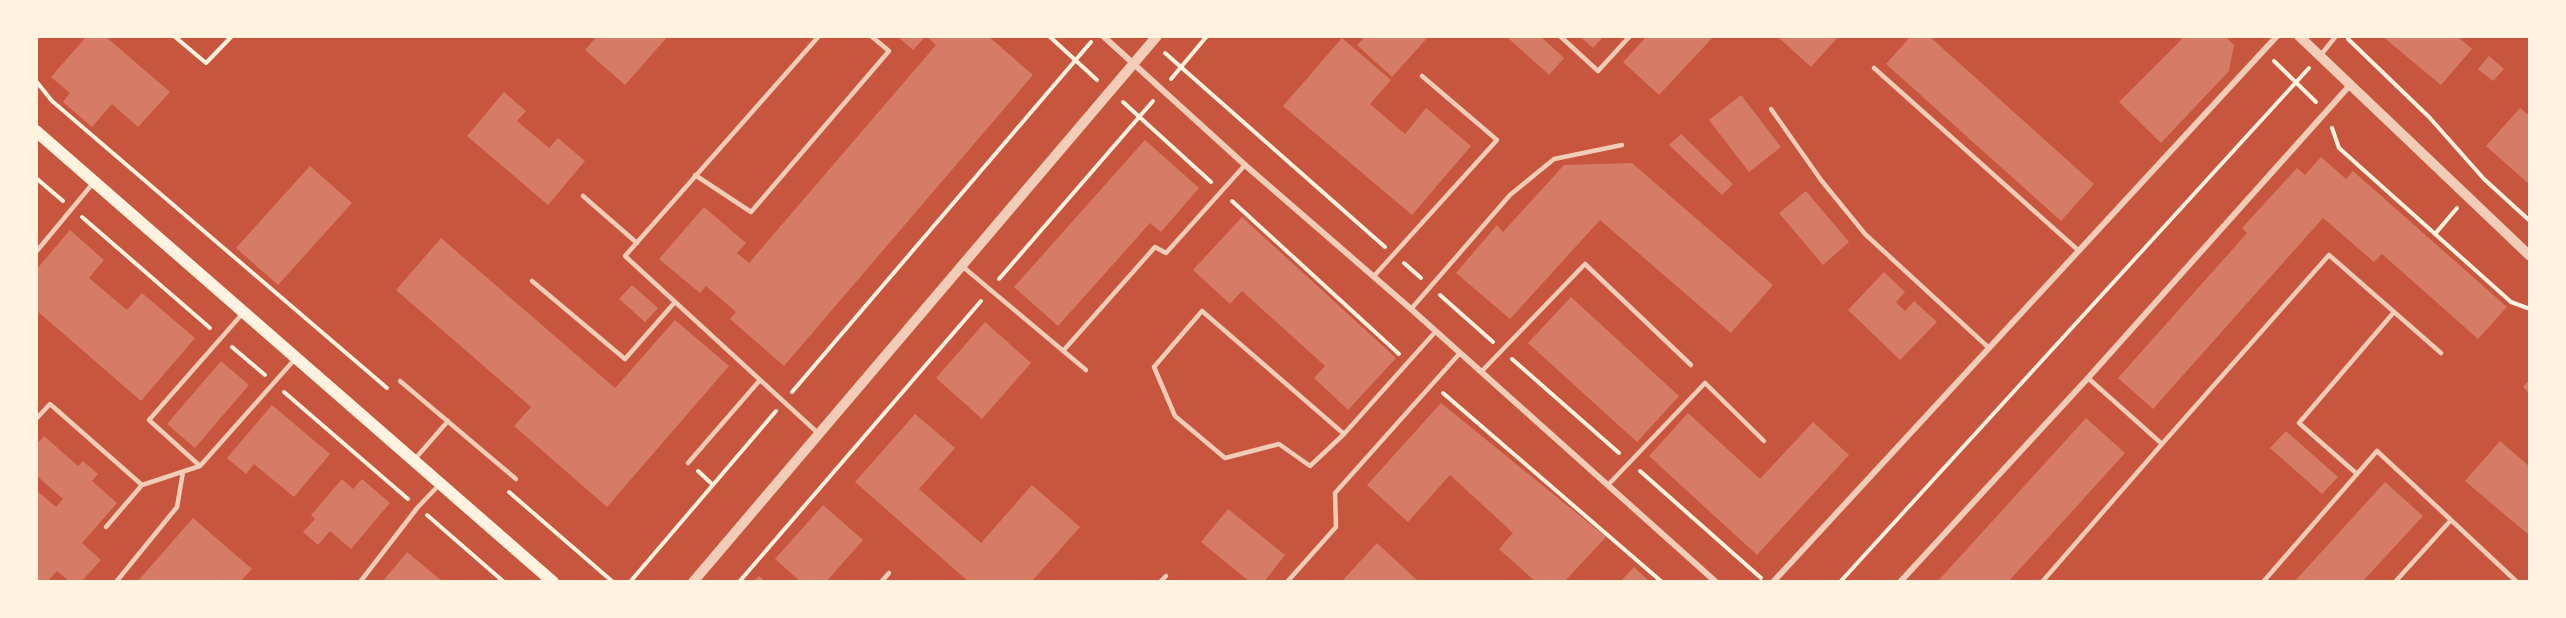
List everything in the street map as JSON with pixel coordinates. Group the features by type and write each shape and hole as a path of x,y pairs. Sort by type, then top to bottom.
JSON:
{"main road":[{"path":"36,131 295,359 554,582"}],"street":[{"path":"1104,36 1245,165 1374,276 1716,582"},
{"path":"693,582 1157,36"},
{"path":"1773,582 2277,36"},
{"path":"2299,36 2530,256"},
{"path":"1900,582 2088,378 2350,85"}],"lane":[{"path":"819,36 625,256 819,434"},
{"path":"695,175 751,212 889,51 872,36"},
{"path":"1560,36 1598,71 1630,36"},
{"path":"2320,56 2336,36"},
{"path":"1874,68 2079,251"},
{"path":"1374,276 1497,140 1422,76"},
{"path":"1771,109 1821,180 1865,234 1989,348"},
{"path":"1411,309 1510,195 1554,159 1622,145"},
{"path":"1063,351 1155,247 1166,253 1245,165"},
{"path":"36,252 94,182"},
{"path":"583,196 637,243"},
{"path":"2042,582 2329,255 2440,353"},
{"path":"1481,372 1585,264 1691,365"},
{"path":"962,266 1086,370"},
{"path":"532,281 625,358 675,302"},
{"path":"1344,434 1202,311 1155,367 1175,416 1225,458 1279,444 1310,466 1344,434 1436,331"},
{"path":"2357,474 2299,423 2394,312"},
{"path":"200,466 149,420 243,313"},
{"path":"1287,582 1336,527 1335,493 1460,353"},
{"path":"106,527 142,485 200,466 295,359"},
{"path":"2088,378 2162,444"},
{"path":"688,463 760,380"},
{"path":"400,381 516,479"},
{"path":"1608,485 1705,383 1764,441"},
{"path":"36,419 50,404 142,485"},
{"path":"413,461 448,421"},
{"path":"2263,582 2377,451 2517,582"},
{"path":"116,582 177,507 183,472"},
{"path":"360,582 418,507 440,484"},
{"path":"2395,582 2451,520"},
{"path":"880,582 889,573"},
{"path":"1160,582 1166,576"}],"path":[{"path":"174,36 206,63 232,36"},
{"path":"1049,36 1140,116"},
{"path":"630,582 1096,36"},
{"path":"739,582 1207,36"},
{"path":"2345,36 2429,117 2484,179 2530,221"},
{"path":"2264,51 2326,111 2339,148 2511,302 2530,309"},
{"path":"1840,582 2320,56"},
{"path":"1181,67 1766,582"},
{"path":"36,81 52,101 391,391"},
{"path":"500,485 613,582"}],"building":[{"path":"87,36 105,36 170,92 138,127 112,104 92,127 63,102 70,93 51,77"},
{"path":"597,36 668,36 625,85 585,50"},
{"path":"897,36 926,36 913,50"},
{"path":"926,36 988,36 1033,75 784,366 730,319 736,312 706,286 700,293 659,259 704,207 746,243 737,253 749,263 936,45"},
{"path":"1366,36 1429,36 1392,77 1357,45"},
{"path":"1506,36 1540,36 1564,58 1549,75"},
{"path":"1579,36 1604,36 1593,48"},
{"path":"1647,36 1714,36 1659,95 1623,62"},
{"path":"1777,36 1839,36 1811,67"},
{"path":"1911,36 1929,36 2094,184 2061,221 1886,64"},
{"path":"2178,36 2225,36 2234,45 2229,71 2161,143 2119,102 2182,39"},
{"path":"2382,36 2457,36 2472,49 2441,85"},
{"path":"1342,38 1391,80 1370,104 1405,134 1426,108 1471,146 1412,215 1283,106"},
{"path":"2489,56 2504,69 2493,81 2478,69"},
{"path":"504,92 526,111 517,121 549,148 558,138 585,161 548,205 467,136"},
{"path":"1741,95 1781,147 1749,172 1709,120"},
{"path":"2520,108 2530,116 2530,185 2486,146"},
{"path":"1681,134 1733,184 1722,195 1669,145"},
{"path":"1145,140 1199,188 1161,232 1150,223 1058,326 1014,287"},
{"path":"2321,157 2346,179 2353,171 2507,307 2478,339 2382,254 2374,262 2323,218 2153,409 2118,378 2247,233 2242,228 2297,168 2305,175"},
{"path":"1632,163 1773,285 1731,333 1600,220 1510,319 1456,273 1497,225 1503,232 1564,165"},
{"path":"310,166 352,203 278,285 236,248"},
{"path":"1806,191 1849,242 1823,265 1779,213"},
{"path":"1242,217 1396,358 1348,410 1314,378 1325,366 1242,291 1230,304 1193,270"},
{"path":"70,230 104,260 89,278 127,310 142,293 195,338 141,401 36,310 36,270"},
{"path":"441,238 615,388 675,320 729,366 607,507 514,426 531,407 396,290"},
{"path":"1884,272 1905,292 1896,302 1905,311 1914,301 1937,322 1900,360 1848,310"},
{"path":"632,285 658,308 645,322 619,299"},
{"path":"1571,297 1679,396 1637,442 1528,343"},
{"path":"985,322 1031,363 982,419 936,378"},
{"path":"221,361 249,385 195,448 167,424"},
{"path":"2530,379 2530,394 2523,387"},
{"path":"1441,403 1606,537 1564,582 1536,582 1499,549 1513,533 1450,475 1408,522 1367,485"},
{"path":"272,405 330,454 294,497 254,464 246,474 227,458"},
{"path":"1688,413 1760,479 1813,422 1849,455 1757,555 1649,456"},
{"path":"915,414 955,448 919,489 981,543 1032,485 1080,527 1031,582 969,582 855,482"},
{"path":"2086,418 2125,453 2008,582 1937,582"},
{"path":"2286,431 2338,477 2322,494 2270,448"},
{"path":"44,436 78,466 83,461 98,474 92,481 117,503 82,543 101,560 81,582 70,582 57,571 47,582 36,582 36,490 56,507 63,499 36,475 36,445"},
{"path":"2500,441 2530,467 2530,536 2465,481"},
{"path":"342,479 353,489 362,479 390,503 351,549 330,531 318,545 303,532 315,519 311,515"},
{"path":"2385,482 2423,516 2362,582 2294,582"},
{"path":"823,505 863,540 826,582 801,582 775,559"},
{"path":"1228,509 1285,555 1264,582 1250,582 1201,542"},
{"path":"193,518 252,569 240,582 226,582 222,579 220,582 137,582"},
{"path":"1377,543 1419,582 1341,582"},
{"path":"407,552 443,582 382,582"},
{"path":"1634,567 1650,582 1620,582"},
{"path":"759,576 766,582 753,582"}]}
